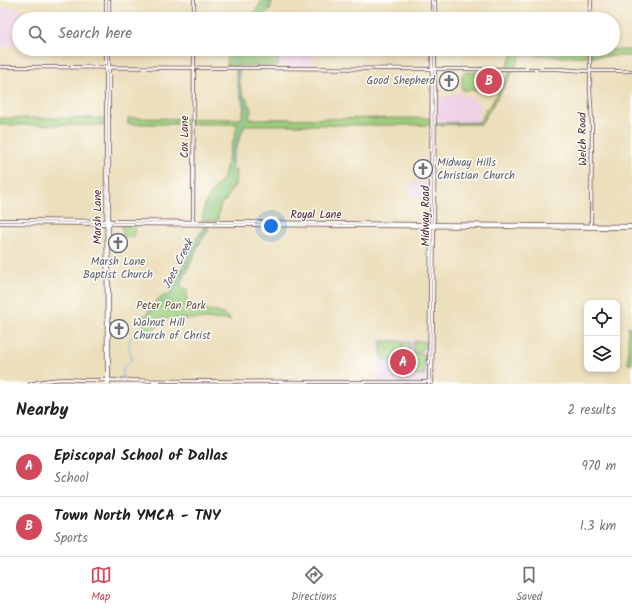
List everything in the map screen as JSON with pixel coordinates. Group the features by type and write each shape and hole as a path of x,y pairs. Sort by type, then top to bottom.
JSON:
{"street":[{"path":"107,0 107,12"},
{"path":"194,0 194,12"},
{"path":"433,0 433,12"},
{"path":"590,0 590,12"},
{"name":"Marsh Lane","path":"106,56 108,384"},
{"name":"Marsh Lane","path":"107,67 108,56"},
{"name":"Cox Lane","path":"193,223 194,56"},
{"name":"Midway Road","path":"430,383 433,225 433,56"},
{"name":"Welch Road","path":"590,56 592,124 591,227"},
{"path":"0,67 558,69 632,71"},
{"name":"Royal Lane","path":"0,222 632,227"},
{"path":"30,384 52,379 430,383"}],"shaded area":[{"path":"0,8 16,8 23,10 25,12 12,12 12,46 0,46"},
{"path":"278,56 312,56 312,66 278,66"},
{"path":"454,92 461,92 461,96 467,96 482,106 477,116 482,119 480,122 436,123 436,97 454,97"},
{"path":"410,182 430,182 430,197 410,197"},
{"path":"378,339 427,340 428,384 378,384"}],"green space":[{"path":"262,0 272,0 270,9 267,12 254,12"},
{"path":"620,50 632,50 632,56 620,56"},
{"path":"227,56 278,56 278,66 227,66"},
{"path":"512,56 521,56 515,68 506,68"},
{"path":"556,56 589,56 562,57"},
{"path":"236,69 239,69 239,79 242,92 251,109 249,119 431,118 430,125 245,125 234,153 231,168 236,171 235,185 226,200 220,206 218,221 202,221 205,204 224,177 238,124 128,124 128,118 241,119 244,106 238,85"},
{"path":"509,70 514,70 481,124 436,125 436,123 480,122 486,108 488,109 509,74"},
{"path":"465,72 477,72 477,90 462,90 462,75"},
{"path":"0,118 105,118 105,125 0,125"},
{"path":"122,225 135,225 135,232 132,237 123,237"},
{"name":"Peter Pan Park","path":"208,226 208,231 200,242 180,286 188,290 186,309 194,311 216,311 231,320 158,318 157,327 149,335 143,332 142,316 146,316 152,305 172,291 195,240 204,227"},
{"path":"628,327 632,327 632,364 628,364"},
{"path":"381,341 402,341 401,361 381,359"},
{"path":"415,341 426,342 426,345 422,350 413,353 413,343"},
{"path":"403,342 410,343 409,363 403,363"},
{"path":"413,354 425,354 424,375 412,375"}],"waterway":[{"name":"Joes Creek","path":"263,12 267,7 265,0"},
{"name":"Joes Creek","path":"206,220 208,210 230,178 231,161 242,124 247,115 248,108 240,93 237,64 231,56"},
{"name":"Joes Creek","path":"118,384 123,376 124,366 131,360 132,357 129,342 133,334 145,326 154,307 173,295 206,226"}],"place":[{"name":"Good Shepherd","path":"449,81"},
{"name":"Town North YMCA - TNY","path":"489,81"},
{"name":"Midway Hills Christian Church","path":"423,169"},
{"name":"Marsh Lane Baptist Church","path":"118,243"},
{"name":"Walnut Hill Church of Christ","path":"119,329"},
{"name":"Episcopal School of Dallas","path":"403,362"}]}
